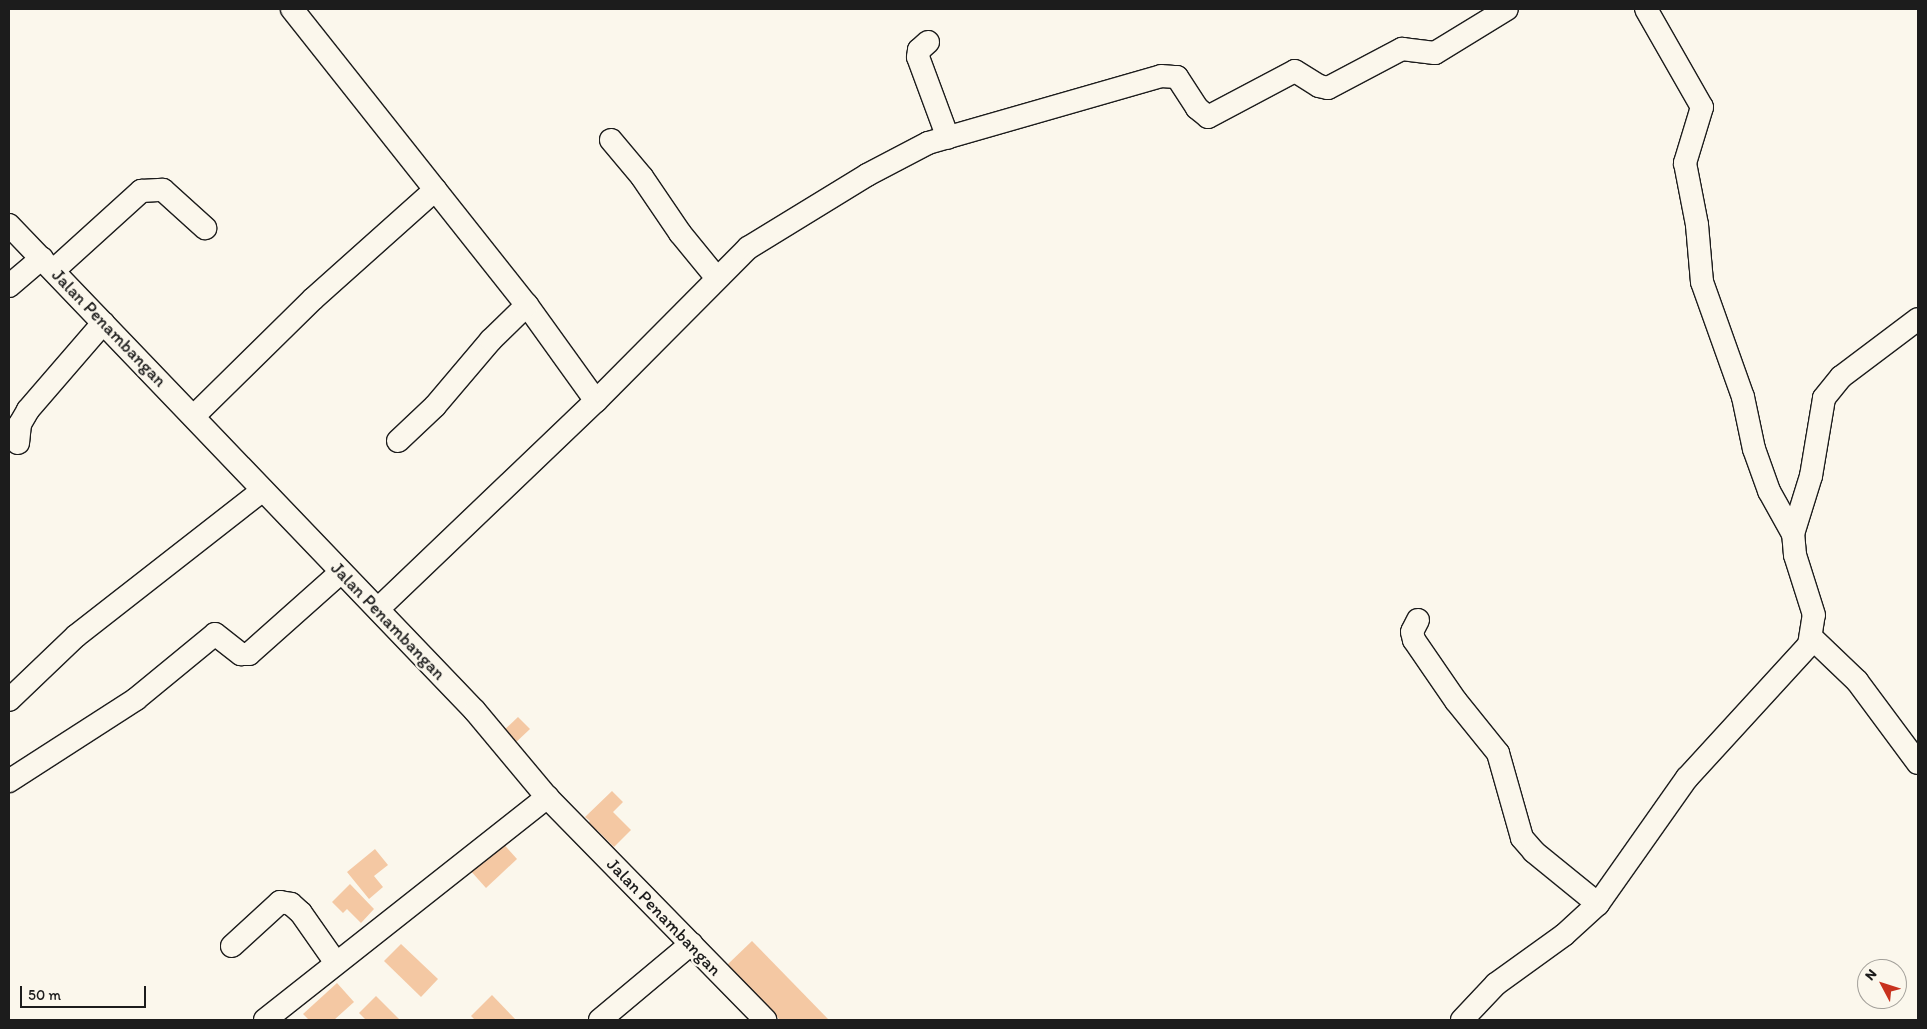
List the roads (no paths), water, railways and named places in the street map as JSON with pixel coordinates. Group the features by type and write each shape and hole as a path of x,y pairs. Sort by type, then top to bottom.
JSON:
{"street":[{"path":"378,609 596,401 716,277 775,229 919,148 1038,109 1169,74 1177,77 1203,115 1211,116 1295,71 1319,86 1328,88 1402,49 1435,53 1507,9"},
{"path":"1646,9 1702,107 1685,164 1697,225 1702,282 1742,397 1760,466 1769,491 1793,534"},
{"path":"295,10 527,305 596,401"},
{"path":"928,42 918,50 918,56 948,138"},
{"path":"611,140 642,177 680,233 716,277"},
{"path":"9,286 48,264 141,191 163,190 205,228"},
{"path":"194,416 313,299 435,190"},
{"name":"Jalan Penambangan","path":"9,225 194,416 262,490 474,711 547,797 765,1020"},
{"path":"398,441 435,406 491,340 527,305"},
{"path":"1462,1020 1496,984 1564,935 1598,904 1687,778 1795,663 1811,637 1814,615 1795,555 1793,534 1811,476 1824,398 1841,377 1885,341 1918,319"},
{"path":"18,443 20,424 28,410 103,323"},
{"path":"9,700 76,636 262,490"},
{"path":"9,781 136,699 215,634 242,654 249,654 341,572"},
{"path":"1418,620 1412,632 1414,640 1456,700 1498,752 1522,838 1534,852 1598,904"},
{"path":"1811,637 1857,681 1918,763"},
{"path":"265,1020 547,797"},
{"path":"232,946 280,902 291,904 301,913 336,964"},
{"path":"600,1020 690,944"}]}
